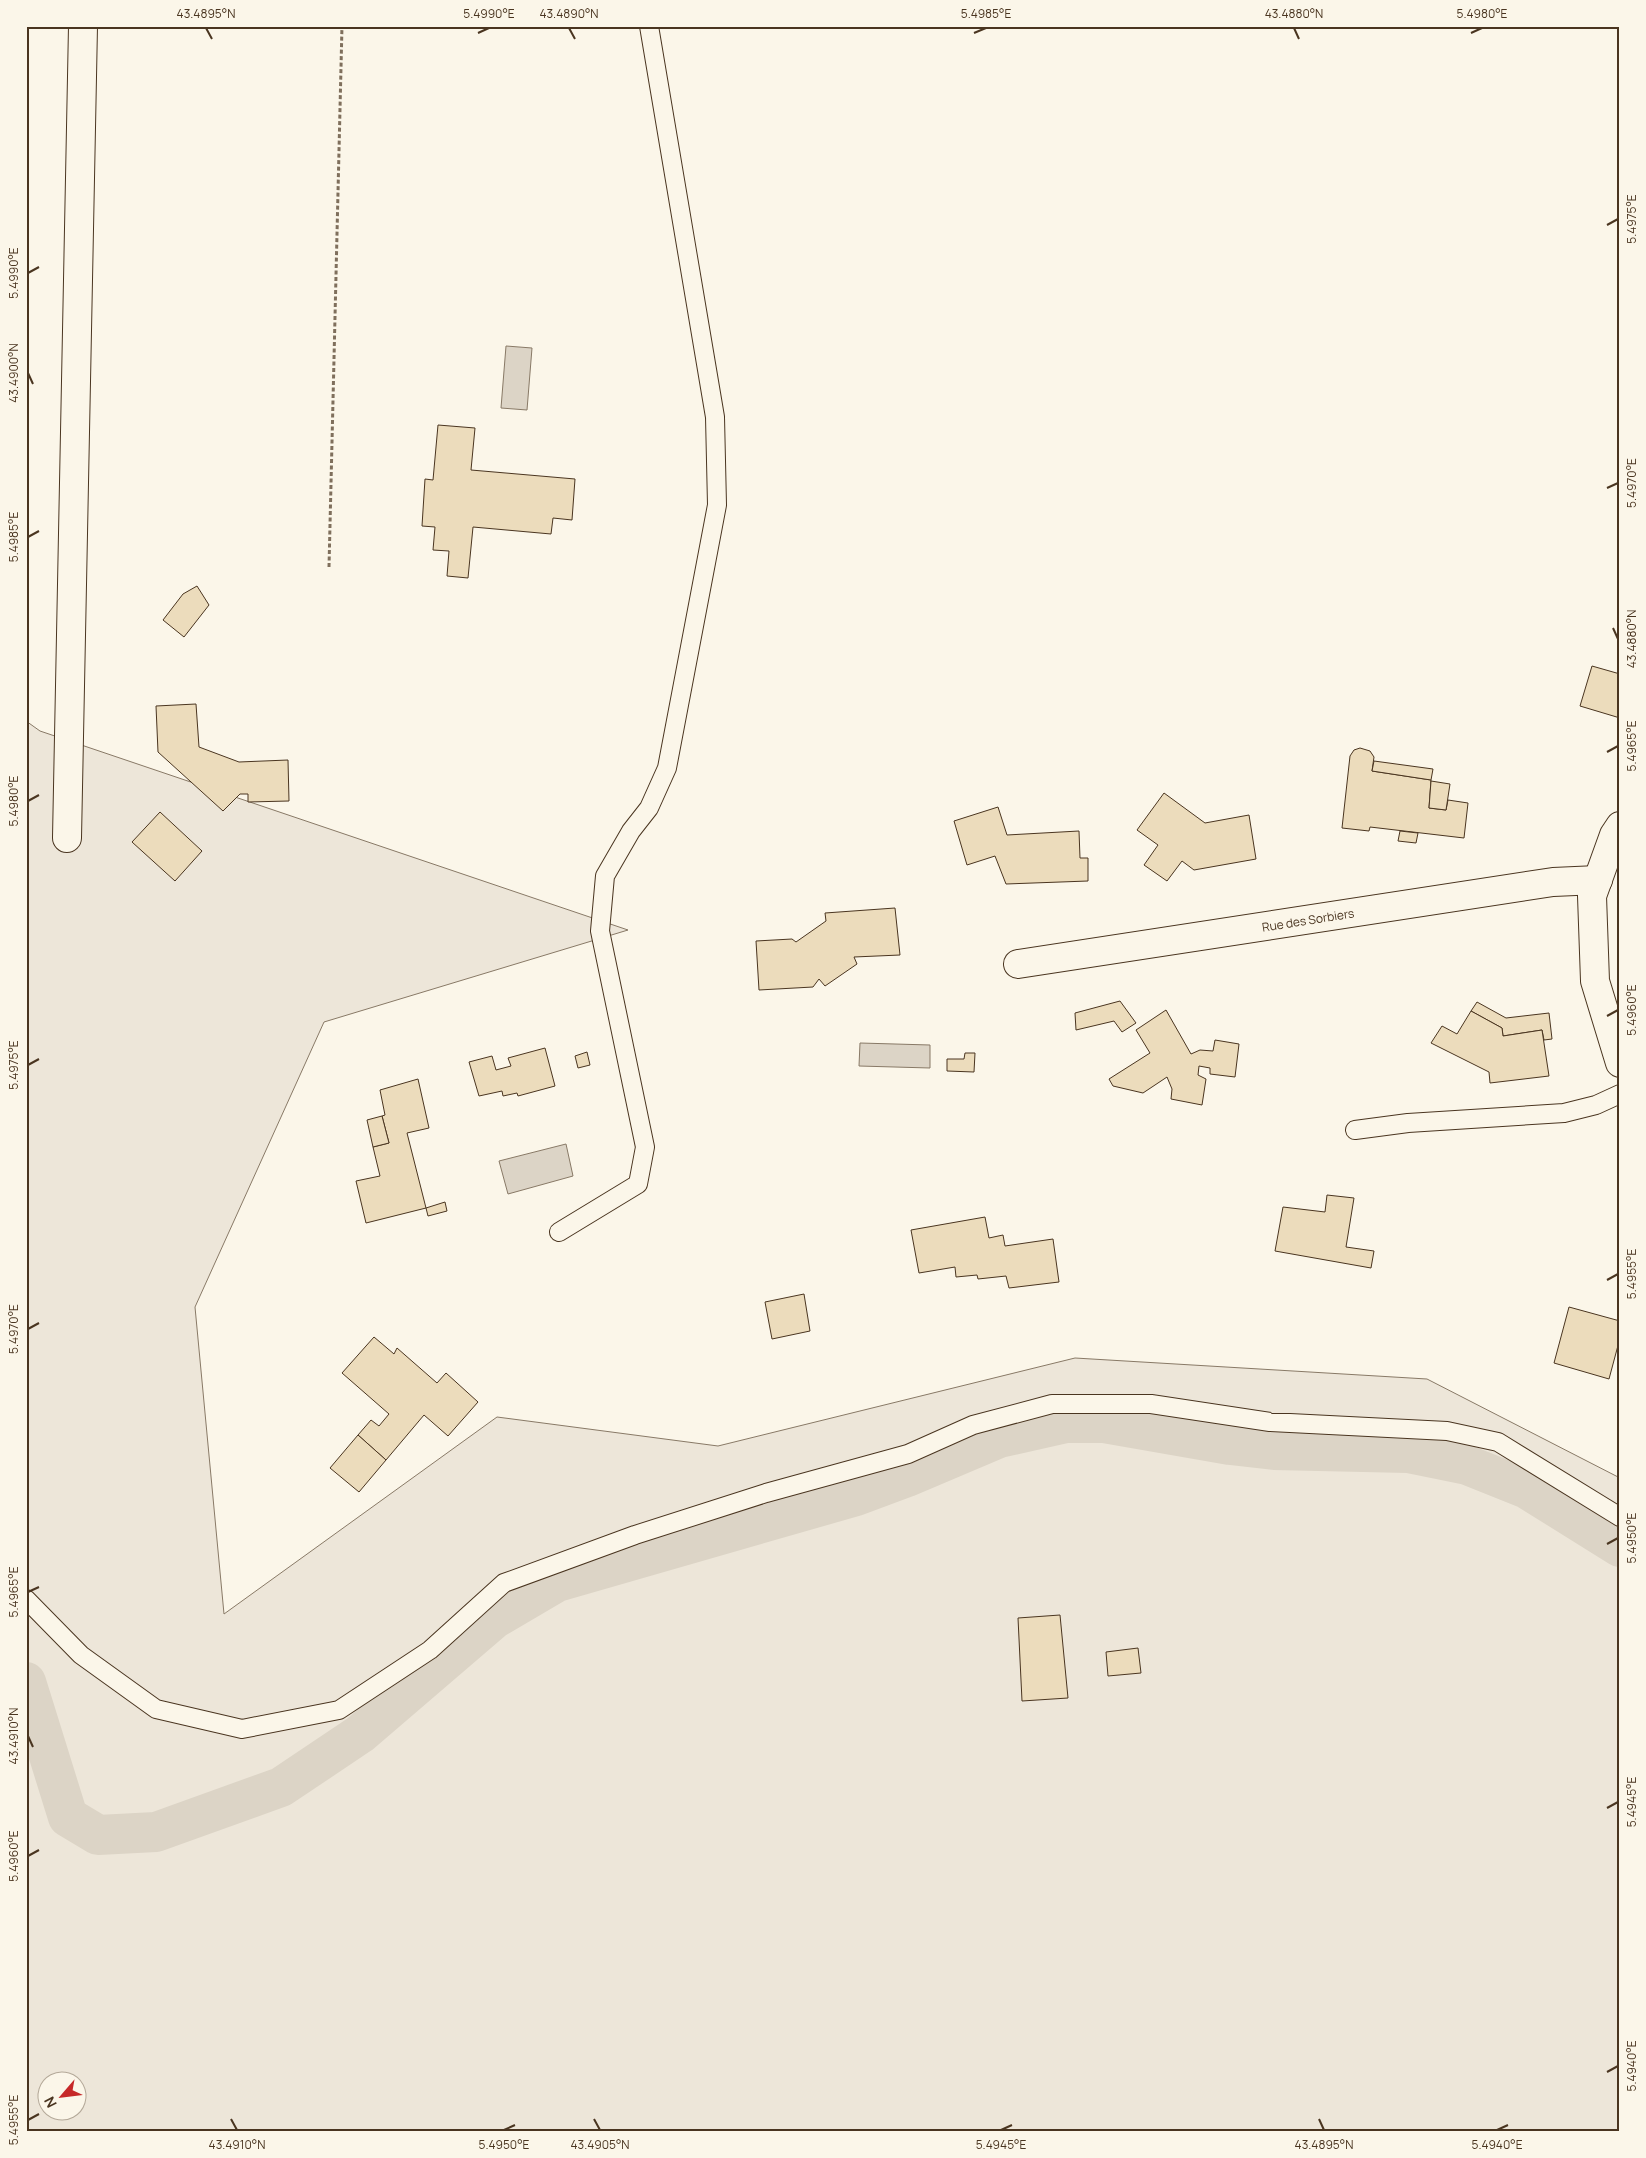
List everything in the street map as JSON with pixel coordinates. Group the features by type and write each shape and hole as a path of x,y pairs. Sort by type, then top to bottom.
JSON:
{"street":[{"path":"67,838 83,26"},
{"path":"1620,826 1614,835 1592,896 1595,980 1620,1063"},
{"name":"Rue des Sorbiers","path":"1018,964 1553,882 1598,880"}],"lane":[{"path":"559,1232 638,1184 645,1147 600,931 605,876 631,832 649,808 667,768 716,505 715,416 649,26"},
{"path":"1355,1130 1408,1123 1564,1113 1596,1105 1620,1094"},
{"path":"26,1599 81,1655 156,1709 242,1729 338,1710 430,1650 504,1583 634,1535 766,1492 908,1454 973,1425 1052,1404 1151,1404 1270,1422 1447,1431 1498,1442 1620,1517"}],"path":[{"path":"329,567 342,26"}],"shaded area":[{"path":"506,346 532,348 527,410 501,408"},
{"path":"26,721 40,731 628,930 324,1022 195,1307 224,1614 497,1417 718,1446 1075,1358 1427,1379 1620,1478 1620,2132 26,2132"},
{"path":"860,1043 930,1045 930,1068 859,1066"},
{"path":"566,1144 573,1176 508,1194 499,1161"}],"building":[{"path":"438,425 475,428 471,470 575,479 572,520 553,518 551,534 473,527 468,578 447,576 449,551 433,550 435,527 422,526 425,479 433,480"},
{"path":"197,586 209,605 184,637 163,620 183,594"},
{"path":"1592,666 1620,674 1620,718 1580,706"},
{"path":"196,704 199,747 239,762 288,760 289,801 248,802 248,794 240,794 223,811 158,752 156,706"},
{"path":"1360,748 1370,751 1374,757 1372,771 1431,780 1429,808 1446,810 1448,800 1468,803 1464,838 1370,827 1369,831 1342,828 1350,756 1354,750"},
{"path":"1374,761 1433,769 1431,780 1372,771"},
{"path":"1431,781 1450,784 1446,810 1429,808"},
{"path":"1164,793 1205,823 1249,815 1256,859 1194,870 1182,861 1167,881 1144,865 1158,845 1137,830"},
{"path":"998,807 1007,835 1079,831 1080,858 1088,858 1088,881 1006,884 995,856 967,865 954,821"},
{"path":"160,812 202,851 175,881 132,842"},
{"path":"1400,831 1418,833 1416,843 1398,841"},
{"path":"895,908 900,955 854,957 857,964 825,986 819,979 813,987 759,990 756,941 792,939 796,942 826,921 825,913"},
{"path":"1120,1001 1136,1023 1122,1032 1114,1021 1076,1030 1075,1013"},
{"path":"1477,1002 1506,1018 1549,1013 1552,1039 1544,1040 1542,1030 1503,1036 1502,1028 1471,1011"},
{"path":"1166,1010 1191,1054 1200,1050 1213,1051 1215,1040 1239,1044 1235,1077 1210,1074 1210,1068 1199,1066 1198,1075 1206,1079 1202,1105 1171,1099 1172,1089 1167,1077 1143,1093 1113,1086 1109,1079 1150,1053 1136,1030"},
{"path":"1471,1011 1502,1028 1503,1036 1542,1030 1549,1076 1490,1083 1489,1072 1431,1043 1442,1026 1457,1034"},
{"path":"545,1048 555,1086 518,1096 517,1093 503,1096 502,1091 479,1096 469,1062 492,1056 496,1070 511,1066 508,1058"},
{"path":"587,1052 590,1065 578,1068 575,1056"},
{"path":"965,1053 975,1053 974,1072 947,1071 947,1059 964,1059"},
{"path":"418,1079 429,1128 407,1133 426,1208 366,1223 356,1181 380,1176 373,1147 389,1143 382,1116 385,1115 380,1090"},
{"path":"382,1116 389,1143 373,1147 367,1120"},
{"path":"1327,1195 1354,1198 1346,1247 1374,1251 1371,1268 1275,1251 1283,1207 1325,1212"},
{"path":"445,1202 447,1211 428,1216 426,1208"},
{"path":"985,1217 989,1238 1003,1235 1005,1246 1053,1239 1059,1282 1009,1288 1006,1276 978,1279 977,1275 956,1277 955,1267 919,1273 911,1230"},
{"path":"804,1294 810,1331 772,1339 765,1302"},
{"path":"1569,1307 1620,1321 1620,1338 1609,1379 1554,1363"},
{"path":"374,1337 394,1354 397,1348 437,1383 446,1373 478,1402 448,1436 424,1415 386,1460 358,1435 371,1420 379,1426 389,1414 342,1373"},
{"path":"358,1435 386,1460 359,1492 330,1468"},
{"path":"1060,1615 1068,1698 1022,1701 1018,1618"},
{"path":"1138,1648 1141,1673 1108,1676 1106,1652"}],"waterway":[{"path":"26,1682 68,1817 98,1835 156,1832 281,1787 360,1734 494,1619 557,1582 856,1496 907,1477 999,1438 1066,1423 1104,1423 1230,1445 1274,1450 1408,1453 1467,1465 1527,1489 1620,1547"}]}
